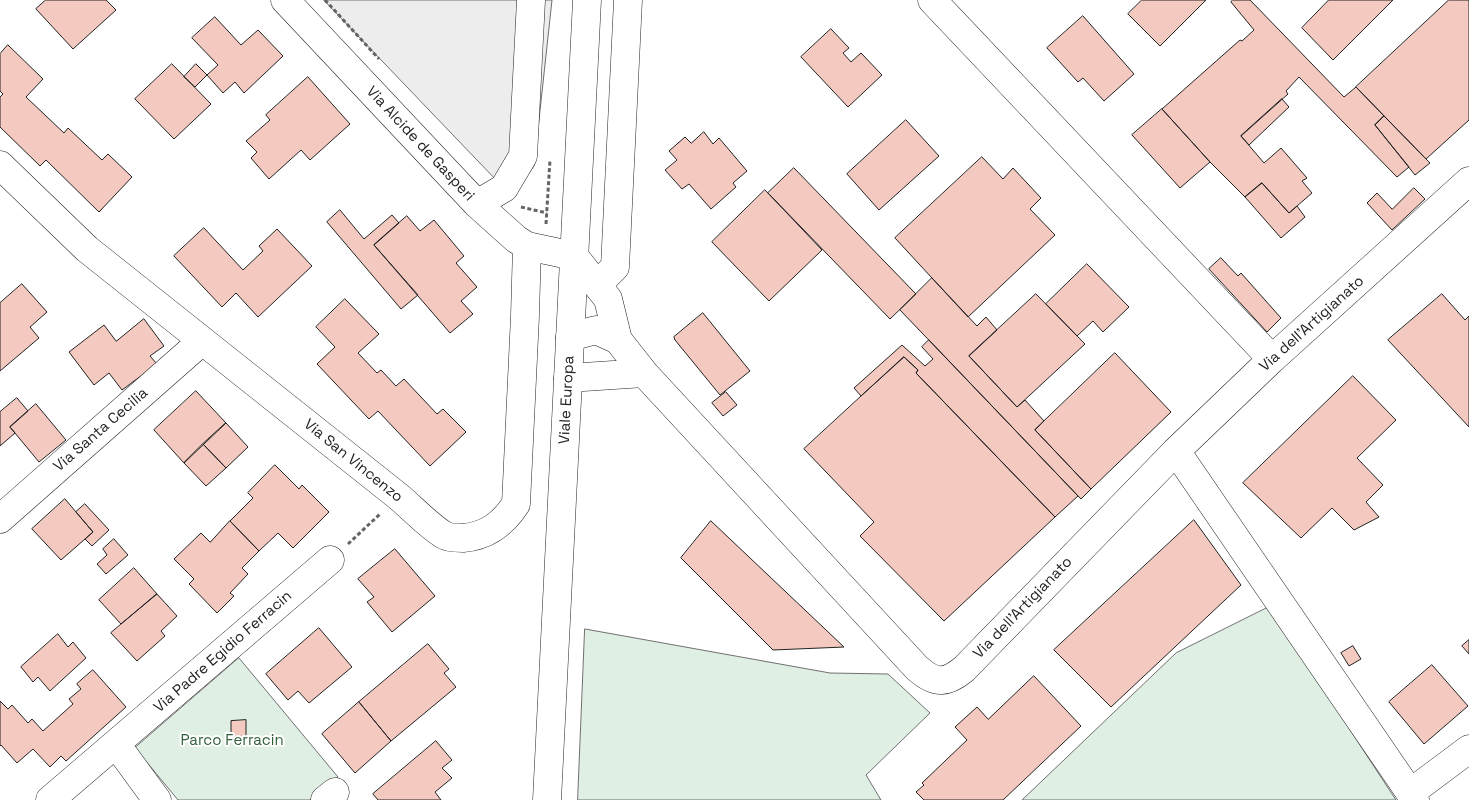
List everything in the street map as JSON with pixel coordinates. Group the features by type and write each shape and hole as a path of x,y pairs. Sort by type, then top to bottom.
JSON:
{"street":[{"name":"Via Alcide de Gasperi","path":"286,0 488,197 516,239 527,246 574,256"},
{"path":"488,197 504,188 524,156 531,0"},
{"name":"Viale Europa","path":"547,800 587,0"},
{"path":"597,285 615,266 628,0"},
{"path":"932,0 1272,359"},
{"name":"Via San Vincenzo","path":"0,165 87,249 399,497 445,536 473,537 486,532 508,516 516,504 527,246"},
{"name":"Via dell'Artigianato","path":"644,373 917,668 928,678 940,681 953,678 964,669 1176,451 1272,359 1469,181"},
{"path":"574,256 608,299 618,340 644,373"},
{"path":"570,337 596,330 618,340"},
{"name":"Via Santa Cecilia","path":"0,519 202,341"},
{"path":"568,378 644,373"},
{"path":"1176,451 1412,797 1469,749"},
{"name":"Via Padre Egidio Ferracin","path":"50,800 330,560"},
{"path":"116,744 157,800"}],"path":[{"path":"325,0 385,66"},
{"path":"488,197 514,206 547,213"},
{"path":"330,560 399,497"}],"green space":[{"path":"1271,606 1396,800 1022,800 1176,653"},
{"path":"585,629 830,673 888,674 930,713 866,775 881,800 578,800"},
{"name":"Parco Ferracin","path":"239,658 338,777 310,800 178,800 135,748"}],"shaded area":[{"path":"324,0 552,0 534,166 512,196"}],"building":[{"path":"46,0 106,0 116,10 73,49 36,9"},
{"path":"1142,0 1206,0 1160,46 1128,14"},
{"path":"1233,0 1250,0 1344,97 1356,87 1384,116 1375,125 1409,167 1397,177 1299,77 1286,91 1288,94 1241,136 1264,163 1281,148 1307,178 1302,181 1312,193 1289,213 1262,183 1245,197 1162,109 1240,40 1242,41 1254,30 1231,2"},
{"path":"1329,0 1393,0 1333,60 1302,28"},
{"path":"1449,0 1469,0 1469,120 1426,159 1356,87"},
{"path":"1083,16 1134,74 1104,101 1083,78 1078,82 1047,48"},
{"path":"215,17 241,45 258,30 283,56 244,93 235,82 223,93 207,75 218,65 192,38"},
{"path":"831,29 849,48 843,53 851,62 861,53 882,75 848,107 801,57"},
{"path":"8,45 43,79 26,97 64,133 68,128 102,160 108,154 132,177 99,212 46,160 40,166 0,127 0,97 3,94 0,91 0,54"},
{"path":"172,64 211,104 174,139 135,99"},
{"path":"196,64 207,75 195,87 184,77"},
{"path":"308,77 350,124 310,160 301,150 269,179 251,158 257,152 246,141 270,120 266,115"},
{"path":"1282,99 1289,107 1249,145 1241,136"},
{"path":"1162,109 1210,162 1180,188 1132,135"},
{"path":"1384,116 1430,163 1415,175 1375,125"},
{"path":"906,120 939,156 879,210 847,174"},
{"path":"704,132 713,144 719,138 747,171 733,183 736,187 711,209 689,184 682,189 665,170 677,160 669,151 685,137 691,143"},
{"path":"982,157 1003,179 1013,168 1041,198 1030,209 1055,235 968,317 895,238"},
{"path":"794,168 916,294 890,319 768,193"},
{"path":"1262,183 1289,213 1297,206 1305,217 1281,238 1245,197"},
{"path":"1414,188 1425,199 1392,230 1367,203 1377,193 1392,209"},
{"path":"765,190 822,250 769,301 712,242"},
{"path":"340,210 364,239 392,215 399,223 374,245 418,295 401,309 327,222"},
{"path":"407,216 420,231 434,220 464,256 456,263 477,287 461,301 473,314 450,333 374,245"},
{"path":"204,228 243,270 263,251 259,246 277,229 312,266 258,317 236,293 222,307 174,256"},
{"path":"1221,258 1238,276 1241,273 1281,318 1267,332 1209,269"},
{"path":"1087,264 1129,307 1103,332 1093,321 1077,336 1046,304"},
{"path":"932,278 977,326 986,317 997,330 969,356 1017,407 1025,400 1044,421 1035,430 1091,489 1081,499 900,310"},
{"path":"22,284 47,312 30,327 39,338 0,371 0,303"},
{"path":"1036,294 1085,344 1017,407 969,356"},
{"path":"1442,294 1465,320 1469,316 1469,427 1388,340"},
{"path":"345,299 379,334 358,353 377,373 381,370 396,386 404,379 437,414 443,409 466,432 430,466 378,411 369,419 317,364 335,347 316,327"},
{"path":"703,313 750,371 720,395 674,337"},
{"path":"144,319 164,346 150,356 157,364 122,390 109,373 94,385 69,352 104,325 116,341"},
{"path":"929,340 1078,496 1055,517 916,373 918,370 904,357 861,396 854,388 902,345 925,366 933,359 922,347"},
{"path":"1115,353 1171,412 1091,489 1035,430"},
{"path":"904,357 918,370 916,373 1055,517 944,621 860,536 874,522 804,449"},
{"path":"1353,376 1396,420 1357,458 1383,485 1366,502 1379,517 1354,530 1332,508 1301,538 1243,483"},
{"path":"196,391 226,423 184,463 154,430"},
{"path":"726,392 737,405 723,416 712,403"},
{"path":"17,398 28,411 10,427 15,433 0,446 0,412"},
{"path":"36,404 66,440 39,462 10,427"},
{"path":"226,423 248,447 226,468 203,444"},
{"path":"203,444 226,468 206,486 184,463"},
{"path":"275,465 299,489 302,485 329,512 293,548 278,533 259,551 230,521 253,498 248,493"},
{"path":"65,499 93,532 61,560 32,529"},
{"path":"85,504 109,530 92,546 85,539 93,532 76,512"},
{"path":"1194,520 1241,585 1111,707 1054,650"},
{"path":"230,521 259,551 242,568 248,574 230,593 234,596 217,613 189,584 194,579 174,559 201,533 210,542"},
{"path":"711,521 844,647 773,650 681,558"},
{"path":"114,539 128,555 106,574 97,564 107,555 103,549"},
{"path":"395,549 435,596 392,632 367,602 374,597 358,579"},
{"path":"134,568 157,594 121,624 99,600"},
{"path":"157,594 177,616 161,631 165,636 137,661 111,633"},
{"path":"319,628 352,667 309,703 298,691 288,700 266,674"},
{"path":"58,634 68,647 73,642 86,658 50,691 38,677 33,682 21,667"},
{"path":"1469,640 1469,654 1462,646"},
{"path":"428,644 449,669 444,673 456,687 391,741 359,702"},
{"path":"1353,646 1361,659 1349,666 1341,653"},
{"path":"1432,665 1468,706 1424,744 1389,702"},
{"path":"93,670 126,707 66,761 61,756 50,767 33,749 17,763 0,746 0,701 8,709 12,705 28,723 32,719 43,731 73,704 69,699 81,689 77,684"},
{"path":"1034,676 1081,726 1003,800 924,800 916,792 924,785 922,783 967,740 955,727 977,707 988,719"},
{"path":"359,702 391,741 355,773 322,734"},
{"path":"246,720 246,736 231,737 231,721"},
{"path":"436,741 452,760 442,768 452,778 435,792 441,800 378,800 373,794"}]}
